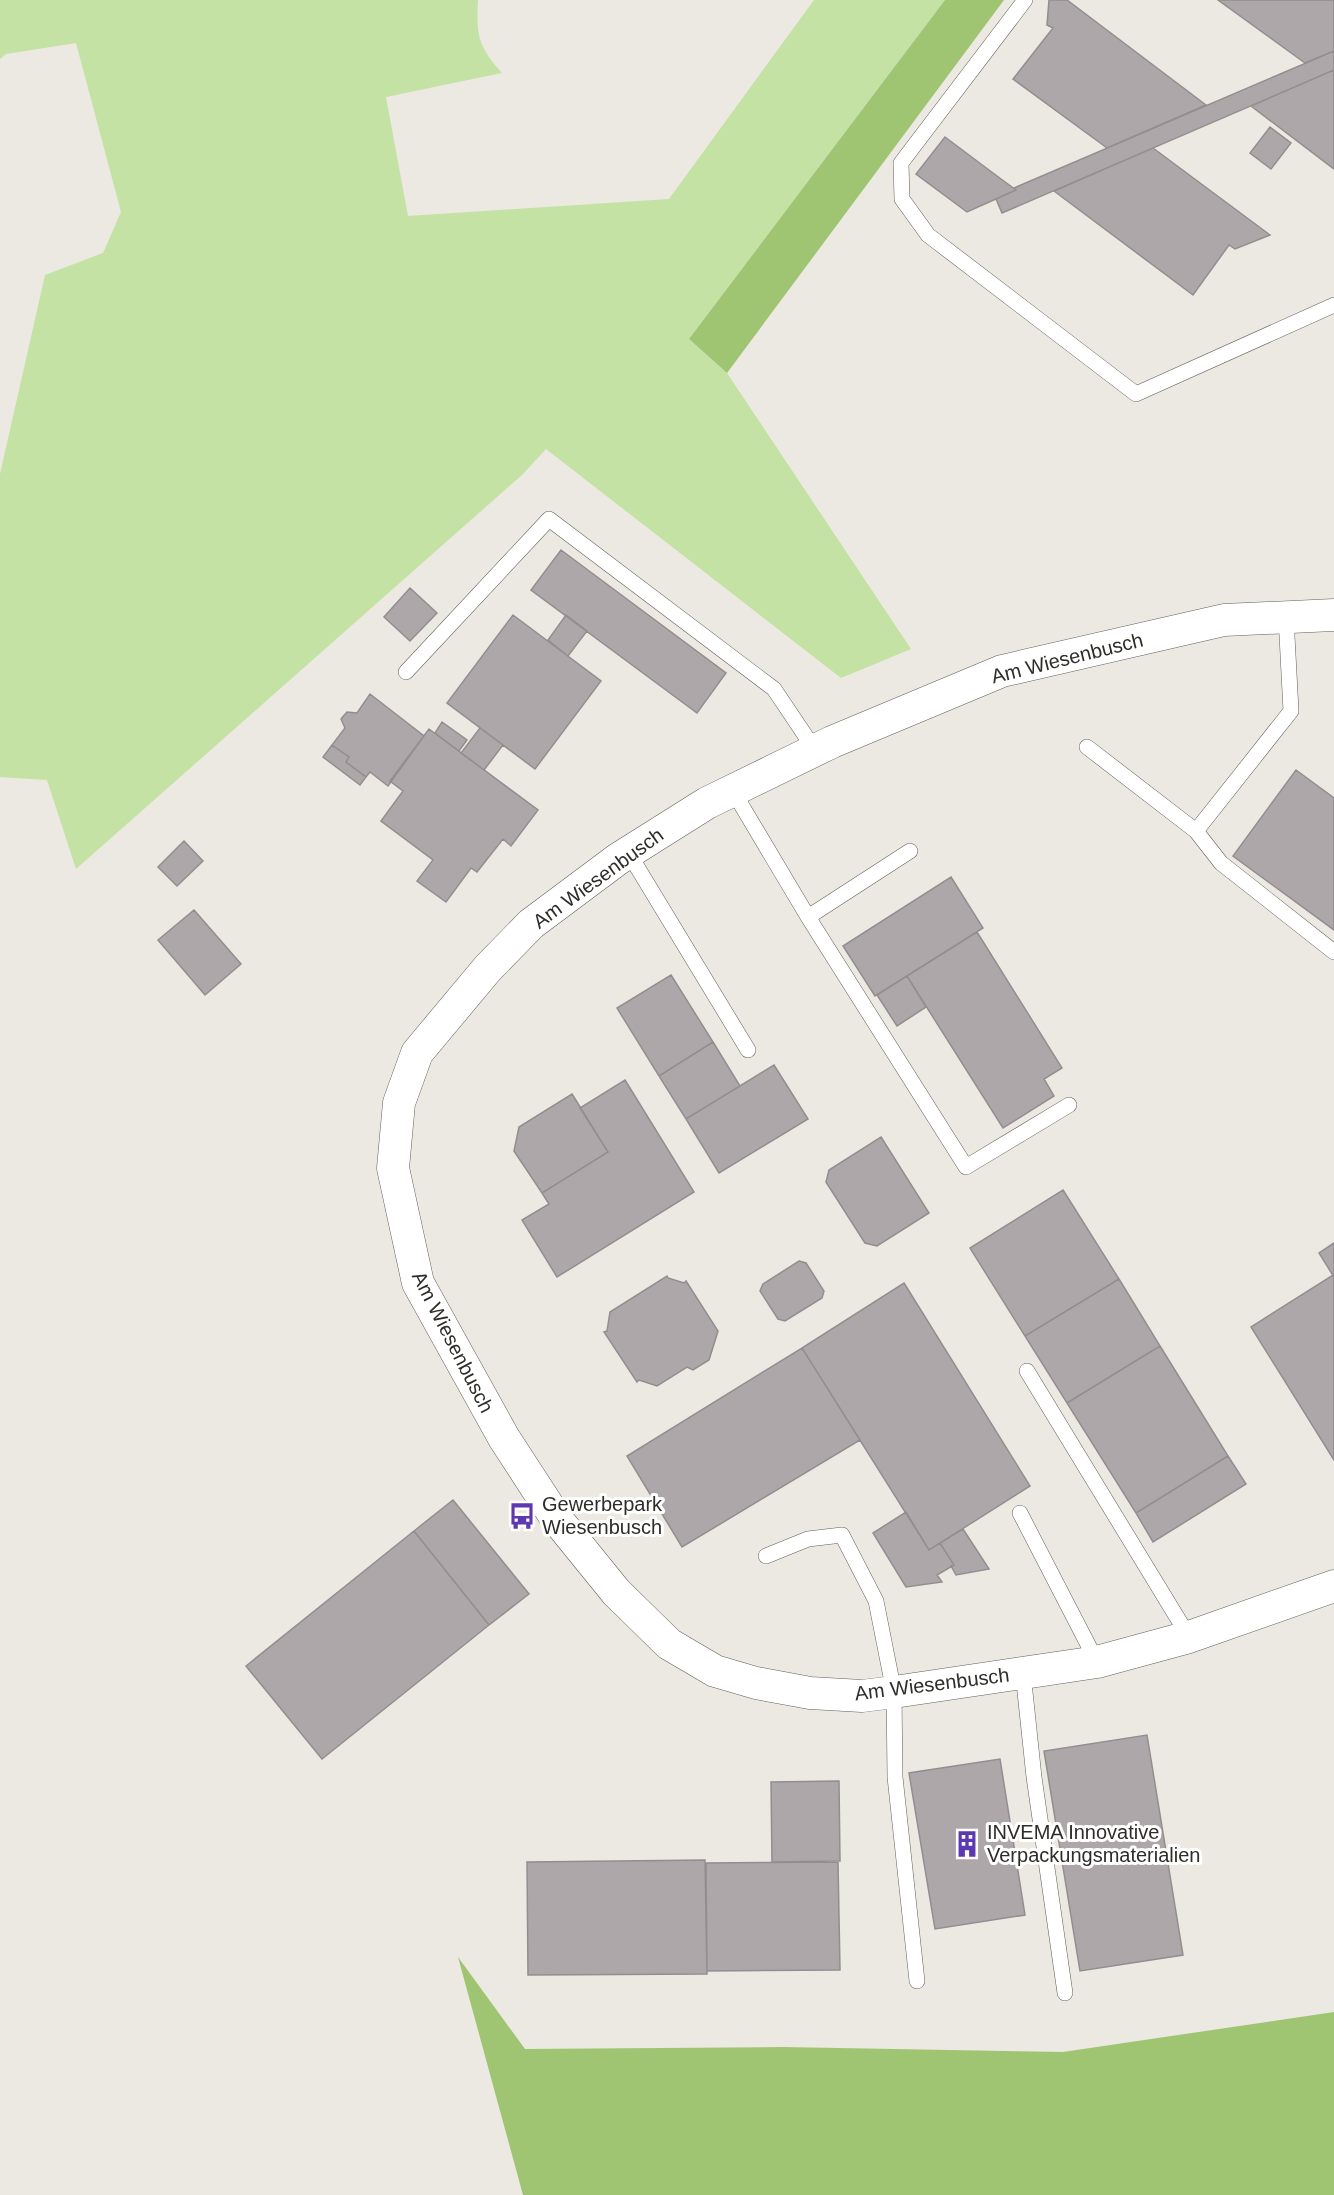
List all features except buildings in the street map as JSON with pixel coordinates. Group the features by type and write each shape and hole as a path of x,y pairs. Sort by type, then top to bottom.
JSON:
{"street":[{"name":"Am Wiesenbusch","path":"1334,615 1224,620 1002,671 815,750 707,803 628,852 531,924 488,968 417,1053 399,1103 393,1168 418,1283 504,1438 539,1494 616,1592 669,1644 715,1671 756,1683 810,1693 862,1696 894,1692 1097,1662 1189,1637 1334,1586"}],"lane":[{"path":"1025,0 901,163 902,199 928,235 1136,394 1334,305"},
{"path":"406,672 549,519 774,689 815,750"},
{"path":"1196,831 1291,711 1286,617"},
{"path":"1086,747 1196,831 1221,863 1334,952"},
{"path":"733,791 808,917 966,1167 1069,1105"},
{"path":"808,917 910,851"},
{"path":"628,852 748,1050"},
{"path":"1027,1371 1189,1637"},
{"path":"1020,1513 1097,1662"},
{"path":"766,1556 808,1539 842,1535 876,1601 894,1692 895,1777 917,1981"},
{"path":"1023,1673 1034,1777 1065,1993"}],"green space":[{"path":"0,0 478,0 480,40 502,73 386,97 408,216 669,199 814,0 945,0 689,339 727,373 911,649 841,678 546,449 523,474 76,869 47,780 0,777 0,474 45,275 103,253 121,212 76,43 6,54 0,59"},
{"path":"945,0 1004,0 727,373 689,339"},
{"path":"458,1957 525,2049 782,2047 1063,2052 1334,2012 1334,2195 523,2195"}],"place":[{"name":"Gewerbepark Wiesenbusch","path":"522,1516"},
{"name":"INVEMA Innovative Verpackungsmaterialien","path":"967,1844"}]}
